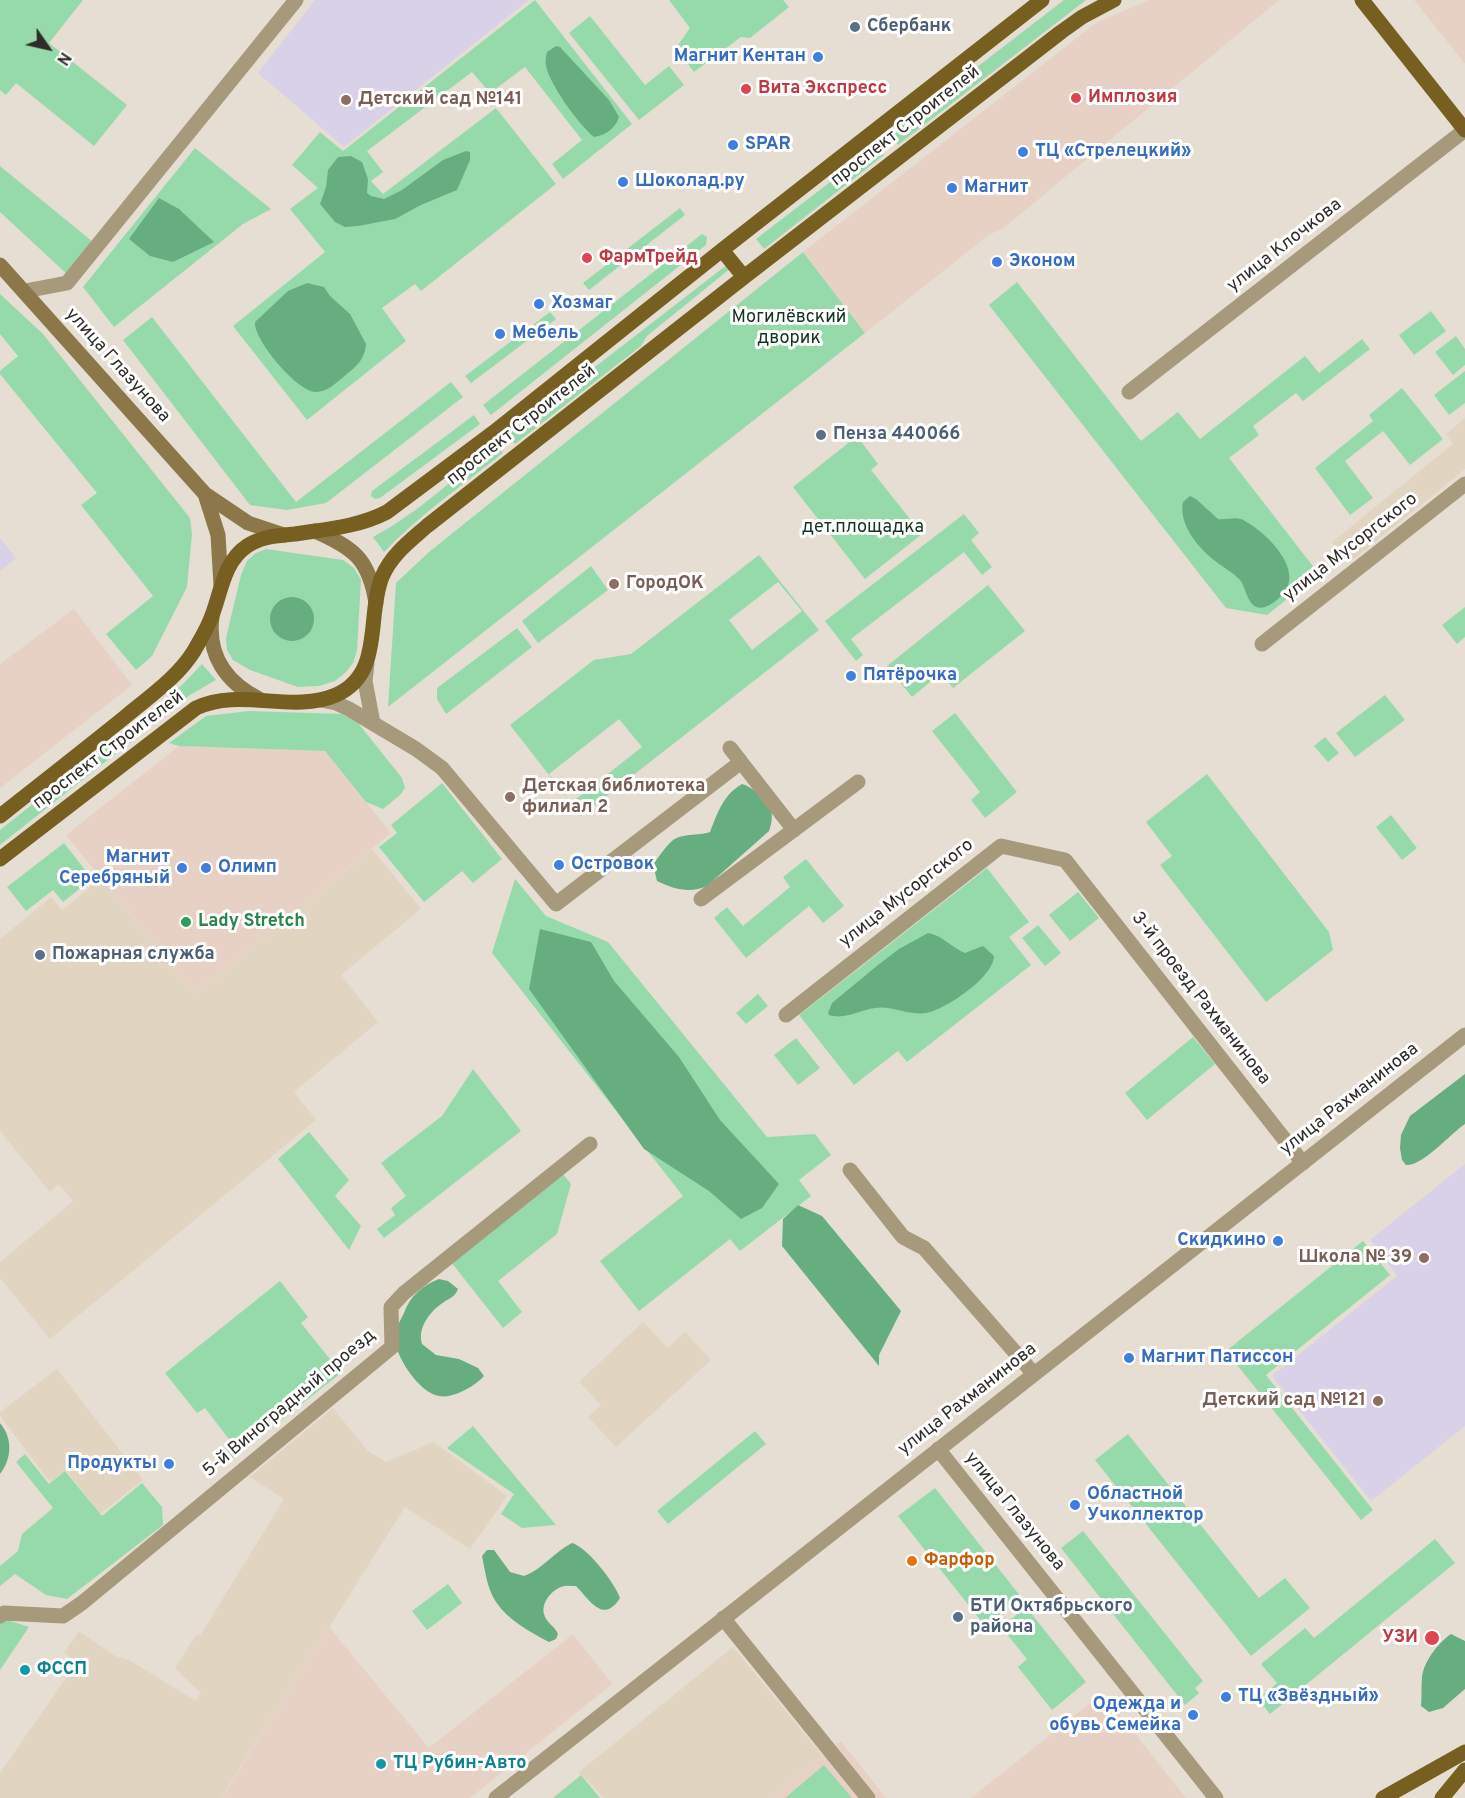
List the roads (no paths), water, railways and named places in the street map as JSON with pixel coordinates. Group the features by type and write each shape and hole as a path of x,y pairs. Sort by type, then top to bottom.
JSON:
{"main road":[{"name":"проспект Строителей","path":"0,816 169,681 194,651 212,617 227,570 244,548 259,540 361,524 387,512 503,425 722,250 1042,0"},
{"name":"проспект Строителей","path":"0,860 196,708 208,702 223,699 321,700 349,687 358,679 367,664 379,587 390,563 427,526 1061,32 1082,17 1114,0"},
{"path":"1362,0 1465,130"},
{"path":"722,250 744,277"},
{"path":"1383,1798 1465,1752"},
{"path":"1442,1798 1465,1770"}],"street":[{"path":"25,291 67,283 296,0"},
{"name":"улица Клочкова","path":"1129,392 1465,130"},
{"name":"улица Глазунова","path":"0,265 205,494 248,523 284,535"},
{"name":"улица Мусоргского","path":"1262,644 1465,484"},
{"name":"улица Глазунова","path":"205,494 218,535 220,590"},
{"path":"315,531 342,545 359,558 369,572 376,603"},
{"path":"212,617 211,643 220,664 237,684 259,699"},
{"path":"367,664 365,681 373,723"},
{"path":"321,700 342,706 373,723 442,768 556,904 741,762"},
{"path":"730,748 794,830"},
{"path":"701,899 858,782"},
{"name":"улица Мусоргского","path":"786,1015 1001,846 1065,860"},
{"name":"3-й проезд Рахманинова","path":"1065,860 1302,1163"},
{"name":"улица Рахманинова","path":"496,1798 1465,1035"},
{"name":"5-й Виноградный проезд","path":"0,1616 4,1613 63,1616 82,1603 392,1347 391,1306 404,1293 591,1144"},
{"path":"850,1170 903,1237 924,1248 1034,1374"},
{"name":"улица Глазунова","path":"938,1449 1216,1798"},
{"path":"723,1618 868,1798"}],"place":[{"name":"Сбербанк","path":"855,27"},
{"name":"Магнит Кентан","path":"818,57"},
{"name":"Вита Экспресс","path":"746,89"},
{"name":"Имплозия","path":"1076,98"},
{"name":"Детский сад №141","path":"346,100"},
{"name":"SPAR","path":"733,145"},
{"name":"ТЦ «Стрелецкий»","path":"1023,152"},
{"name":"Шоколад.ру","path":"623,182"},
{"name":"Магнит","path":"952,188"},
{"name":"ФармТрейд","path":"587,258"},
{"name":"Эконом","path":"997,262"},
{"name":"Хозмаг","path":"539,304"},
{"name":"Мебель","path":"500,334"},
{"name":"Пенза 440066","path":"821,435"},
{"name":"ГородОК","path":"614,584"},
{"name":"Пятёрочка","path":"851,676"},
{"name":"Детская библиотека филиал 2","path":"510,797"},
{"name":"Островок","path":"559,865"},
{"name":"Магнит Серебряный","path":"182,868"},
{"name":"Олимп","path":"206,868"},
{"name":"Lady Stretch","path":"186,922"},
{"name":"Пожарная служба","path":"40,955"},
{"name":"Скидкино","path":"1278,1241"},
{"name":"Школа № 39","path":"1424,1258"},
{"name":"Магнит Патиссон","path":"1129,1358"},
{"name":"Детский сад №121","path":"1378,1401"},
{"name":"Продукты","path":"169,1464"},
{"name":"Областной Учколлектор","path":"1075,1505"},
{"name":"Фарфор","path":"912,1561"},
{"name":"БТИ Октябрьского района","path":"958,1617"},
{"name":"УЗИ","path":"1432,1638"},
{"name":"ФССП","path":"25,1670"},
{"name":"ТЦ «Звёздный»","path":"1226,1697"},
{"name":"Одежда и обувь Семейка","path":"1193,1715"},
{"name":"ТЦ Рубин-Авто","path":"381,1764"}],"park label":[{"name":"Могилёвский дворик","path":"789,328"},
{"name":"дет.площадка","path":"863,528"}]}
